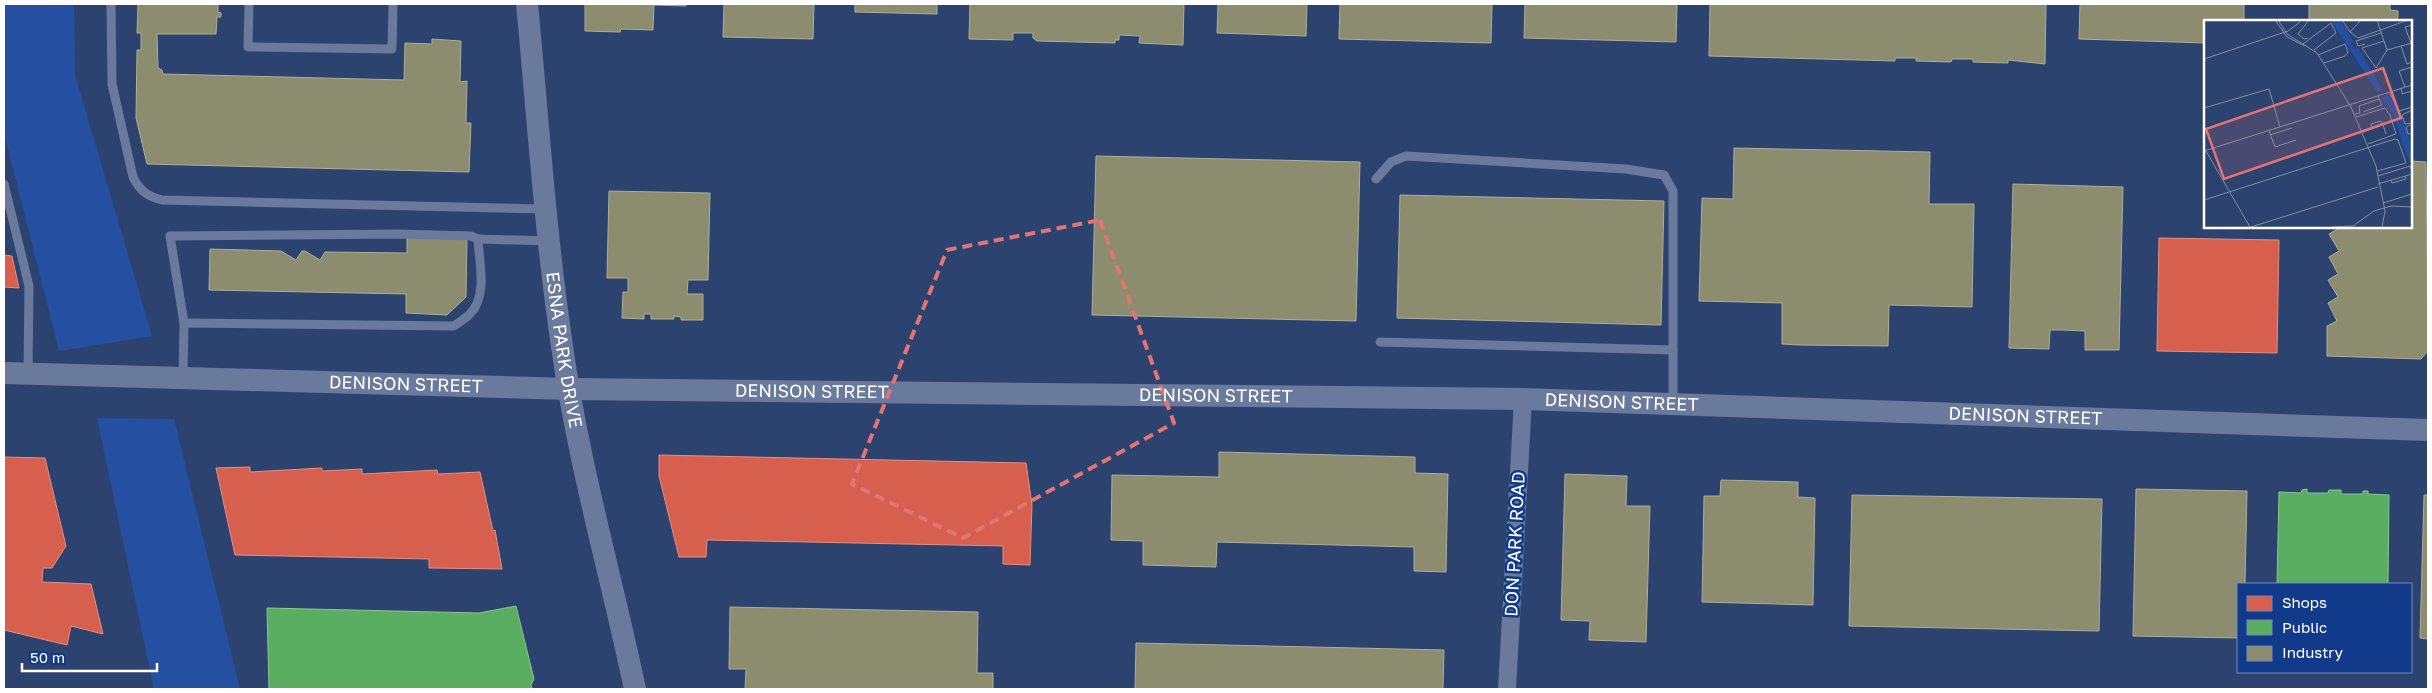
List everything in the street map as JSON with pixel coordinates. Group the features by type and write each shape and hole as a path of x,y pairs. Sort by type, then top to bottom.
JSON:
{"street":[{"name":"ESNA PARK DRIVE","path":"527,4 549,241 562,347 591,504 619,613 635,689"},
{"name":"DENISON STREET","path":"4,374 570,389 1523,399 2428,430"},
{"name":"DON PARK ROAD","path":"1507,689 1523,399"}],"lane":[{"path":"110,4 112,84 133,177 138,187 148,196 162,200 546,209"},
{"path":"249,4 248,48 392,49 393,4"},
{"path":"1376,179 1391,162 1406,156 1626,169 1664,175 1673,191 1672,403"},
{"path":"4,184 29,286 28,374"},
{"path":"183,378 184,323 170,236 399,234 549,241"},
{"path":"184,323 454,326 470,314 478,303 480,290 478,239"},
{"path":"1380,342 1673,350"}],"highlighted area":[{"path":"1100,220 1174,423 963,538 852,484 947,250"}],"shaded area":[{"path":"4,4 74,4 75,75 152,336 59,351 4,133"},
{"path":"97,418 174,419 240,689 154,689"}],"building: Shops":[{"path":"2159,238 2279,240 2277,353 2157,351"},
{"path":"4,255 12,256 19,288 4,287"},
{"path":"659,455 1026,463 1032,505 1030,565 1003,564 1003,546 707,540 706,557 679,557 659,476"},
{"path":"4,457 45,458 66,546 52,568 43,568 42,582 91,584 103,634 71,626 67,645 4,630"},
{"path":"250,467 250,472 322,468 322,471 362,469 362,474 437,470 438,474 480,472 493,531 495,530 502,569 429,568 429,559 235,555 216,468"}],"building: Public":[{"path":"2307,489 2307,493 2328,493 2329,490 2341,490 2341,494 2363,494 2363,491 2368,491 2368,494 2389,495 2388,583 2277,583 2279,492 2301,493 2302,490"},
{"path":"516,606 534,679 531,685 532,689 269,689 267,608 479,613"}],"building: Industry":[{"path":"138,4 218,4 218,12 221,13 221,17 217,17 216,34 157,34 158,68 162,70 163,74 404,80 405,43 432,44 432,39 461,41 460,82 467,81 466,123 471,123 469,172 147,164 136,118 137,50 141,50 141,33 137,33"},
{"path":"585,4 686,4 686,6 654,5 653,30 621,29 620,32 585,31"},
{"path":"724,4 814,4 813,39 723,37"},
{"path":"855,4 937,4 937,14 855,12"},
{"path":"970,4 1184,4 1183,45 1139,43 1140,36 1119,35 1119,40 1115,40 1115,43 1037,41 1033,38 1033,33 1013,33 1013,40 969,39"},
{"path":"1218,4 1307,4 1306,36 1217,33"},
{"path":"1340,4 1492,4 1491,43 1339,39"},
{"path":"1525,4 1677,4 1676,42 1524,38"},
{"path":"1710,4 2046,4 2045,64 2008,60 2008,63 1973,62 1973,59 1952,59 1951,62 1916,61 1916,58 1895,58 1895,61 1709,56"},
{"path":"2080,4 2244,4 2244,20 2204,20 2204,43 2079,39"},
{"path":"2309,4 2390,4 2390,10 2398,11 2396,20 2309,20"},
{"path":"1734,148 1930,152 1929,204 1974,204 1972,307 1889,305 1888,346 1799,345 1782,344 1782,303 1699,301 1702,198 1733,199"},
{"path":"1096,156 1360,162 1356,321 1092,315"},
{"path":"2412,161 2426,162 2428,351 2421,359 2327,356 2327,326 2337,321 2328,303 2338,297 2328,280 2338,274 2329,257 2339,251 2329,234 2339,228 2412,228"},
{"path":"2013,184 2123,187 2119,350 2085,350 2085,331 2062,330 2050,330 2049,349 2009,348"},
{"path":"609,191 710,193 708,280 688,280 687,294 703,294 703,320 681,320 681,317 674,316 674,319 651,319 651,314 644,314 644,319 622,318 623,292 628,292 628,278 607,278"},
{"path":"1400,195 1664,201 1661,325 1397,318"},
{"path":"407,237 467,238 466,297 447,315 406,313 406,294 209,290 210,249 281,251 296,260 302,251 305,251 320,260 325,252 407,253"},
{"path":"1219,452 1415,457 1415,473 1448,474 1446,572 1414,571 1414,547 1217,542 1216,567 1143,565 1143,541 1111,540 1112,475 1219,477"},
{"path":"1565,474 1627,476 1626,506 1650,506 1646,642 1589,640 1590,621 1561,620"},
{"path":"1721,480 1798,482 1798,497 1815,498 1813,605 1702,602 1704,496 1720,496"},
{"path":"2136,489 2247,491 2245,583 2237,583 2237,638 2133,636"},
{"path":"1852,495 2102,499 2099,631 1849,626"},
{"path":"2424,495 2428,495 2428,639 2420,638"},
{"path":"730,607 978,612 977,673 993,673 993,689 745,689 746,669 729,669"},
{"path":"1136,643 1444,650 1443,689 1135,689"}]}
